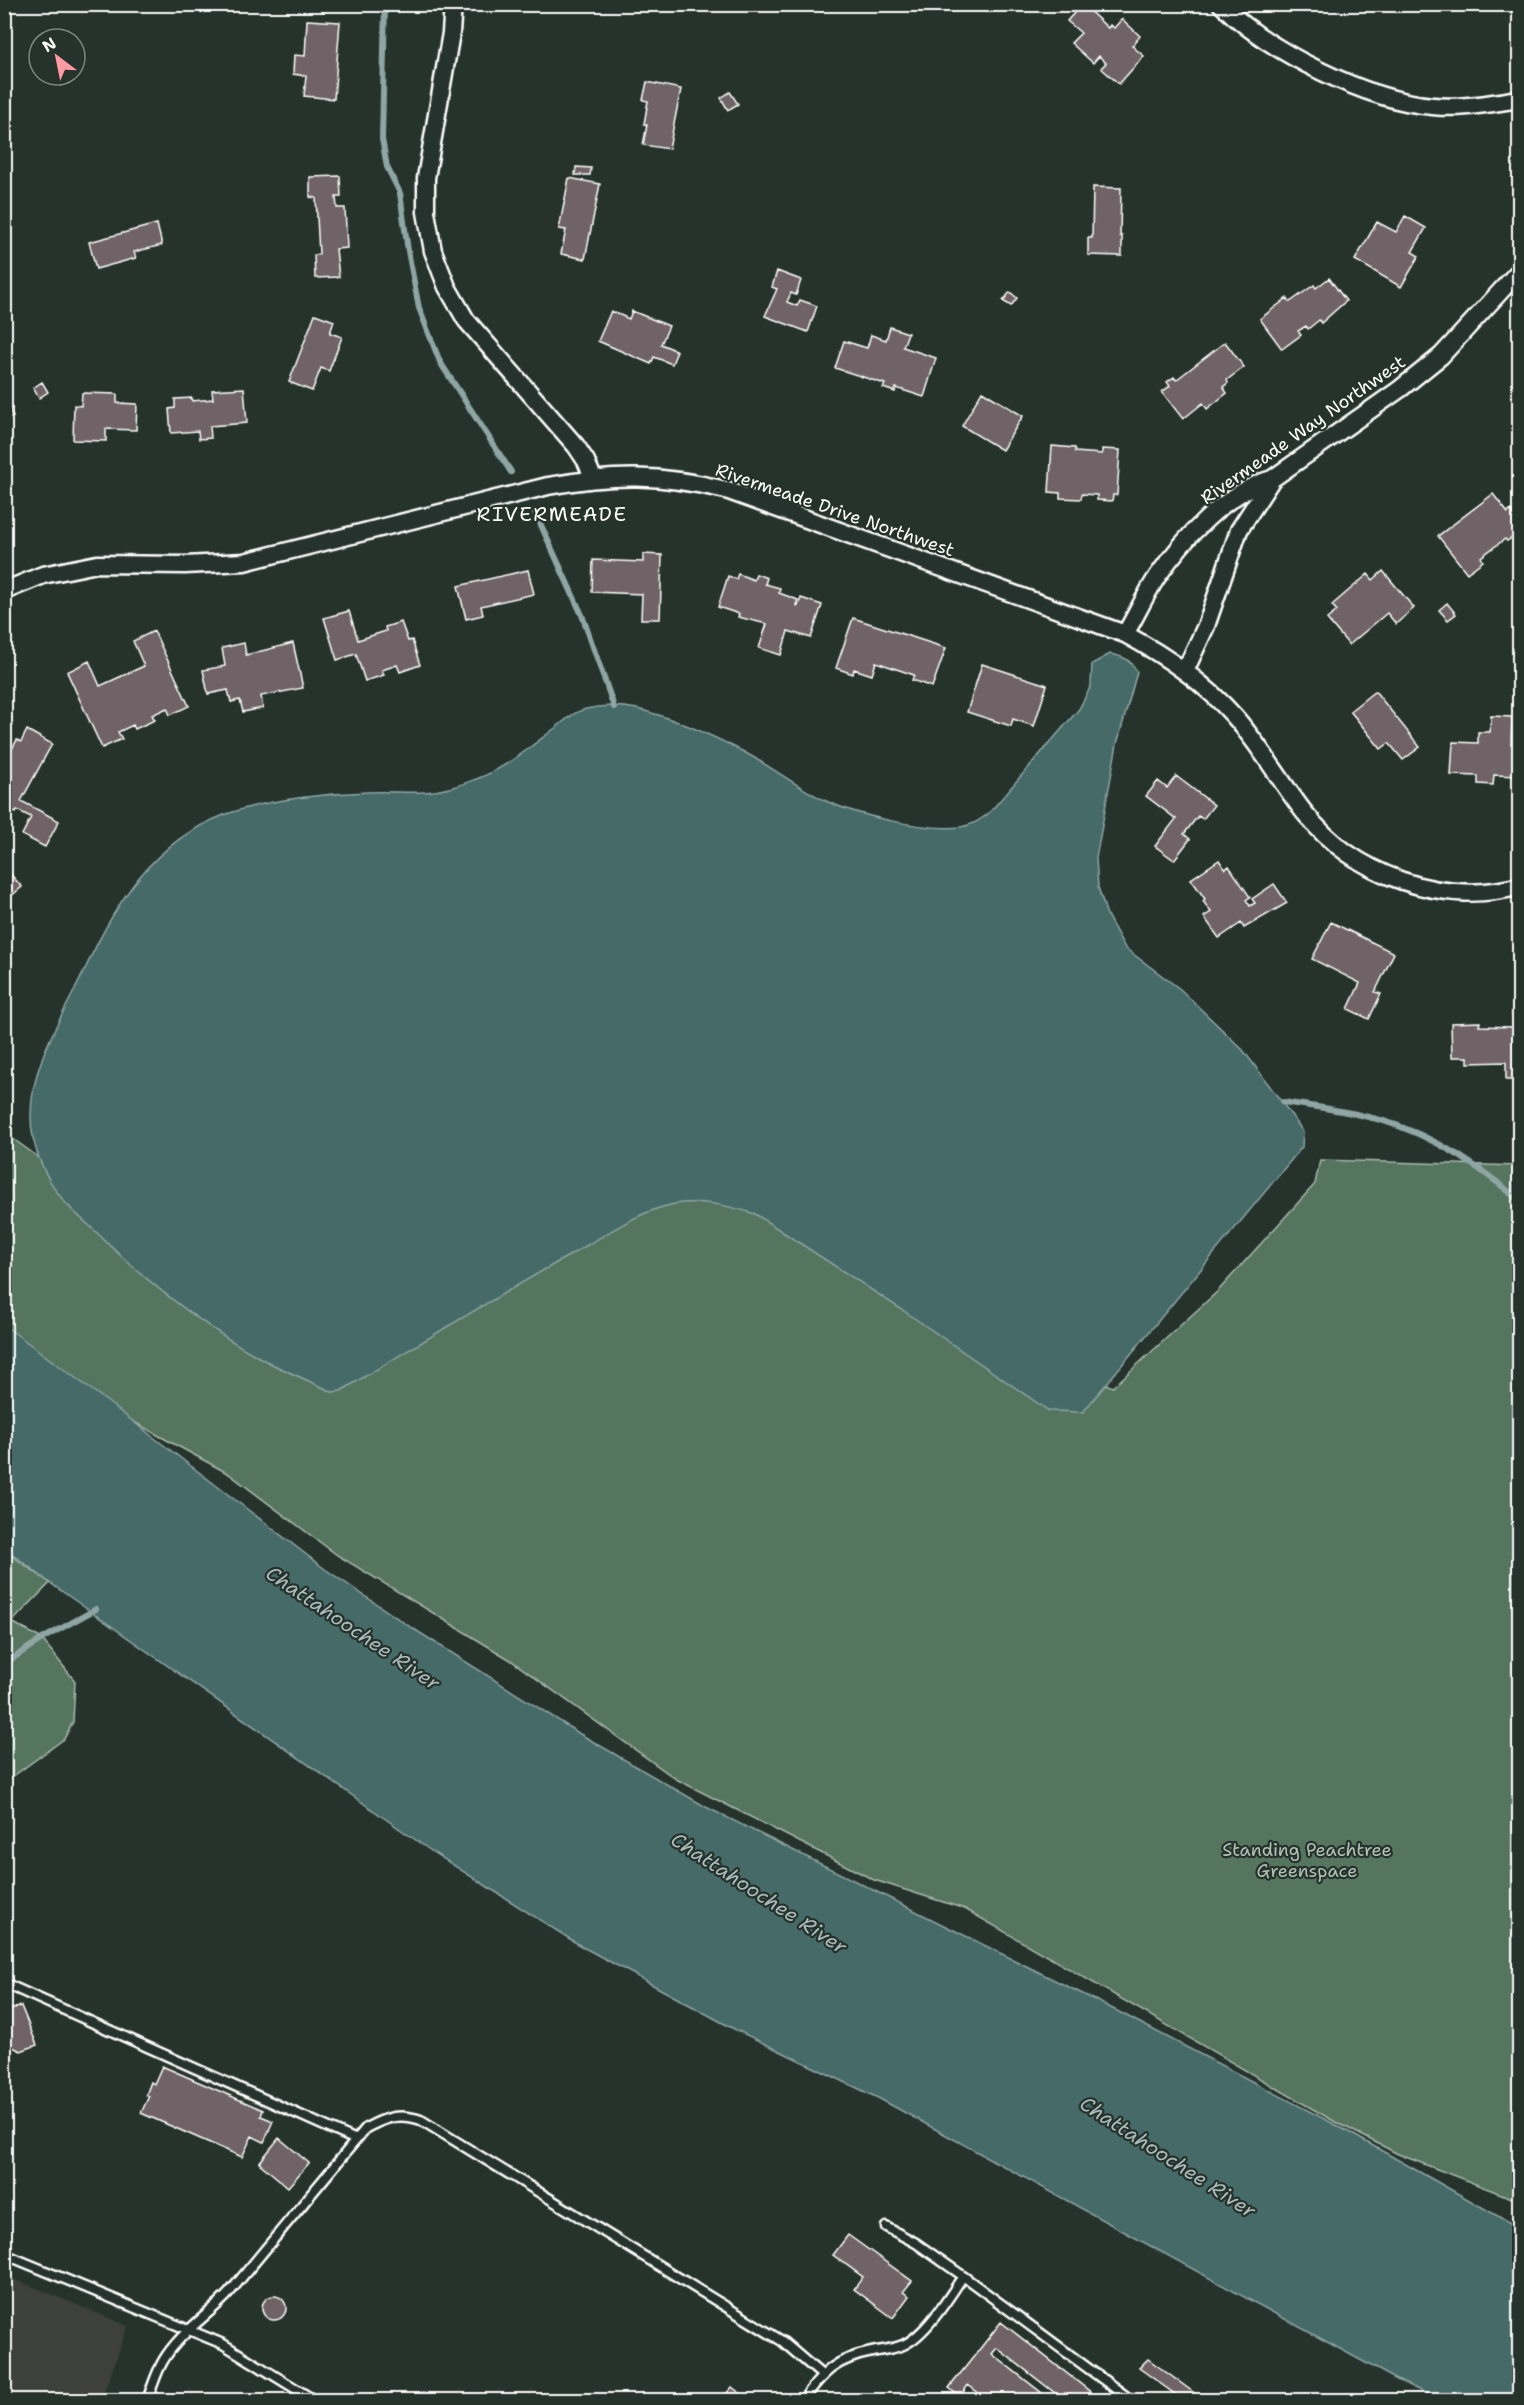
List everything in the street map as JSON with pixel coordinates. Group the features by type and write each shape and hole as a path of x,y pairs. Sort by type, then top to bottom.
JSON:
{"street":[{"path":"453,4 451,33 426,178 426,212 433,251 447,287 466,320 576,446 593,478"},
{"path":"1221,4 1234,18 1276,48 1304,63 1377,94 1407,103 1458,107 1520,99"},
{"name":"Rivermeade Way Northwest","path":"1125,634 1156,578 1189,537 1233,499 1272,478 1400,389 1441,356 1520,270"},
{"name":"Rivermeade Drive Northwest","path":"4,591 43,575 97,564 185,566 244,562 548,486 593,478 660,477 693,482 726,490 1125,634 1158,652 1185,671 1234,716 1305,814 1339,847 1361,862 1400,881 1432,889 1469,892 1520,886"},
{"path":"1185,671 1206,626 1239,530 1272,478"}],"lane":[{"path":"4,1983 356,2140"},
{"path":"147,2400 163,2361 188,2331 211,2313 229,2293 366,2128 389,2116 409,2116 422,2120 782,2341 823,2376"},
{"path":"886,2227 916,2243 963,2276 1131,2400"},
{"path":"4,2254 223,2344 314,2400"},
{"path":"803,2400 823,2376 841,2360 850,2356 904,2345 933,2319 963,2276"}],"shaded area":[{"path":"4,2275 128,2326 101,2400 5,2400"}],"green space":[{"name":"Standing Peachtree Greenspace","path":"5,1133 285,1336 626,1212 733,1189 892,1300 1113,1387 1218,1291 1315,1184 1320,1160 1519,1166 1519,2201 1398,2154 1332,2120 965,1909 874,1880 676,1779 509,1659 337,1555 229,1474 88,1397 5,1338"},
{"path":"4,1550 50,1583 12,1622 42,1639 75,1681 73,1722 64,1739 5,1782"}],"water":[{"path":"1110,654 1126,659 1137,672 1117,744 1096,858 1098,887 1107,915 1125,948 1180,989 1243,1050 1303,1132 1302,1147 1083,1412 1049,1411 901,1309 755,1214 702,1203 670,1205 632,1220 485,1304 341,1391 332,1392 242,1347 174,1301 70,1207 56,1191 45,1172 33,1140 31,1118 36,1078 50,1040 98,943 124,897 157,858 177,841 199,827 224,815 294,798 368,792 425,792 452,787 499,768 577,712 608,706 650,712 704,733 742,751 815,795 840,807 892,821 929,827 961,827 976,822 989,813 1079,709 1091,686 1092,664"},
{"name":"Chattahoochee River","path":"5,1326 325,1569 409,1626 580,1734 706,1807 1117,2011 1336,2125 1519,2228 1519,2400 1440,2400 1397,2380 878,2098 734,2029 581,1946 434,1853 50,1583 5,1548"}],"building":[{"path":"1082,4 1108,28 1110,25 1114,28 1122,19 1140,36 1132,46 1144,56 1119,84 1101,68 1106,63 1099,56 1093,63 1071,43 1081,33 1067,21"},
{"path":"307,20 340,22 334,99 304,96 306,76 293,74 294,55 305,56"},
{"path":"647,82 681,89 669,149 643,145 648,101 643,100"},
{"path":"730,92 738,104 728,110 721,98"},
{"path":"576,167 591,168 590,175 575,175"},
{"path":"340,176 341,197 336,197 337,208 345,208 347,248 336,249 339,277 315,278 314,255 319,254 316,198 310,197 310,177"},
{"path":"569,178 600,184 585,259 561,254 566,230 559,229"},
{"path":"1093,187 1121,188 1122,256 1088,255 1088,238 1092,238"},
{"path":"1405,216 1426,228 1412,252 1419,256 1401,287 1355,260 1377,222 1396,232"},
{"path":"157,224 162,245 134,252 136,258 96,269 89,242"},
{"path":"777,271 801,280 796,295 791,293 787,302 797,306 800,300 817,306 808,332 765,316 777,289 772,287"},
{"path":"1329,278 1346,301 1321,323 1319,320 1308,329 1306,326 1298,331 1301,335 1282,349 1260,319 1287,298 1290,302 1314,285 1316,288"},
{"path":"1010,292 1017,298 1011,306 1003,301"},
{"path":"611,311 629,319 632,311 669,326 661,344 677,351 672,364 654,357 651,364 598,341"},
{"path":"315,314 334,321 330,333 342,337 329,371 321,368 312,391 289,382"},
{"path":"890,327 908,333 903,347 936,358 924,397 896,388 895,392 883,388 885,384 835,368 844,341 867,348 871,335 886,340"},
{"path":"1225,342 1244,367 1227,380 1228,383 1223,387 1227,393 1207,409 1203,403 1183,419 1162,392 1170,386 1167,382 1174,377 1176,380"},
{"path":"42,382 48,392 39,398 33,388"},
{"path":"244,388 247,423 210,426 211,438 199,439 198,431 171,433 169,409 175,408 175,399 192,398 192,401 213,399 212,390"},
{"path":"982,391 1023,416 1002,450 962,426"},
{"path":"82,393 117,394 117,403 137,404 136,430 106,429 106,441 73,440 74,405 81,406"},
{"path":"4,397 13,417 4,420"},
{"path":"1052,446 1075,448 1075,452 1102,454 1102,449 1120,450 1117,495 1113,495 1112,501 1097,500 1097,495 1082,494 1081,499 1060,498 1060,493 1049,492"},
{"path":"1493,494 1508,513 1511,510 1520,526 1520,532 1507,541 1505,539 1481,557 1483,561 1467,573 1438,536"},
{"path":"643,554 662,555 660,619 641,619 642,594 592,592 593,560 643,562"},
{"path":"528,570 534,594 481,606 483,615 466,619 458,586"},
{"path":"1383,571 1414,608 1396,624 1387,613 1349,645 1327,619 1337,611 1332,605 1368,574 1373,580"},
{"path":"738,574 754,580 756,574 767,578 765,584 780,588 779,593 798,600 796,605 798,606 801,598 822,605 811,638 788,631 781,655 759,648 767,624 738,617 739,614 718,607 728,576 736,579"},
{"path":"1447,603 1456,614 1448,620 1439,610"},
{"path":"349,611 358,640 386,631 385,627 401,622 408,641 412,640 420,665 400,672 397,665 382,670 384,675 365,681 356,654 337,660 324,618"},
{"path":"853,618 946,648 932,687 912,680 914,675 876,662 872,675 854,669 853,674 836,668"},
{"path":"154,631 189,706 170,715 167,708 152,715 155,720 135,729 133,725 118,732 122,739 102,748 67,672 89,661 100,686 144,666 133,641"},
{"path":"244,643 246,655 293,643 303,688 261,696 263,708 243,712 240,700 231,702 228,690 208,694 203,670 225,666 222,648"},
{"path":"982,664 1047,685 1034,726 1013,719 1011,726 967,712"},
{"path":"1375,691 1420,747 1403,760 1389,743 1381,749 1350,711"},
{"path":"1491,716 1512,717 1511,744 1520,744 1520,776 1494,775 1493,785 1478,784 1478,776 1451,775 1453,742 1478,743 1478,732 1490,732"},
{"path":"27,730 52,744 21,801 59,821 45,847 22,835 31,817 4,807 4,763 17,740 21,742"},
{"path":"1176,776 1214,805 1203,819 1198,816 1184,834 1190,839 1174,860 1155,846 1176,819 1146,796 1158,781 1167,788"},
{"path":"1219,860 1225,869 1229,866 1250,897 1246,900 1250,906 1255,903 1252,899 1274,884 1287,903 1244,928 1241,923 1219,938 1204,917 1211,912 1191,879"},
{"path":"4,867 22,887 4,902"},
{"path":"1331,922 1394,953 1375,992 1381,994 1369,1019 1348,1009 1360,983 1312,959"},
{"path":"1520,1006 1520,1080 1506,1080 1506,1062 1468,1063 1468,1057 1452,1057 1451,1023 1480,1022 1479,1026 1513,1027 1512,1007"},
{"path":"21,2006 37,2045 21,2051 6,2044 4,2040 4,2017 7,2011"},
{"path":"162,2066 263,2110 261,2116 273,2121 264,2142 252,2136 242,2157 141,2113 149,2096 146,2095 151,2082 154,2084"},
{"path":"279,2138 309,2163 288,2187 259,2163"},
{"path":"848,2235 912,2281 903,2292 909,2296 893,2318 854,2289 863,2277 833,2255"},
{"path":"274,2296 279,2297 285,2303 285,2313 279,2319 274,2320 269,2319 263,2313 262,2308 263,2303 269,2297"},
{"path":"1001,2322 1101,2400 1064,2400 997,2348 992,2354 1051,2400 988,2400 968,2385 960,2397 949,2388"},
{"path":"1148,2359 1204,2400 1183,2400 1139,2368"},
{"path":"732,2387 741,2394 750,2400 721,2400"}],"waterway":[{"path":"385,4 382,139 387,167 400,193 419,308 440,362 511,472"},
{"path":"535,512 582,615 614,707"},
{"path":"1283,1102 1351,1113 1404,1128 1446,1148 1484,1173 1520,1201"},
{"path":"4,1664 42,1639 96,1609"}],"district":[{"name":"RIVERMEADE","path":"552,514"}]}
